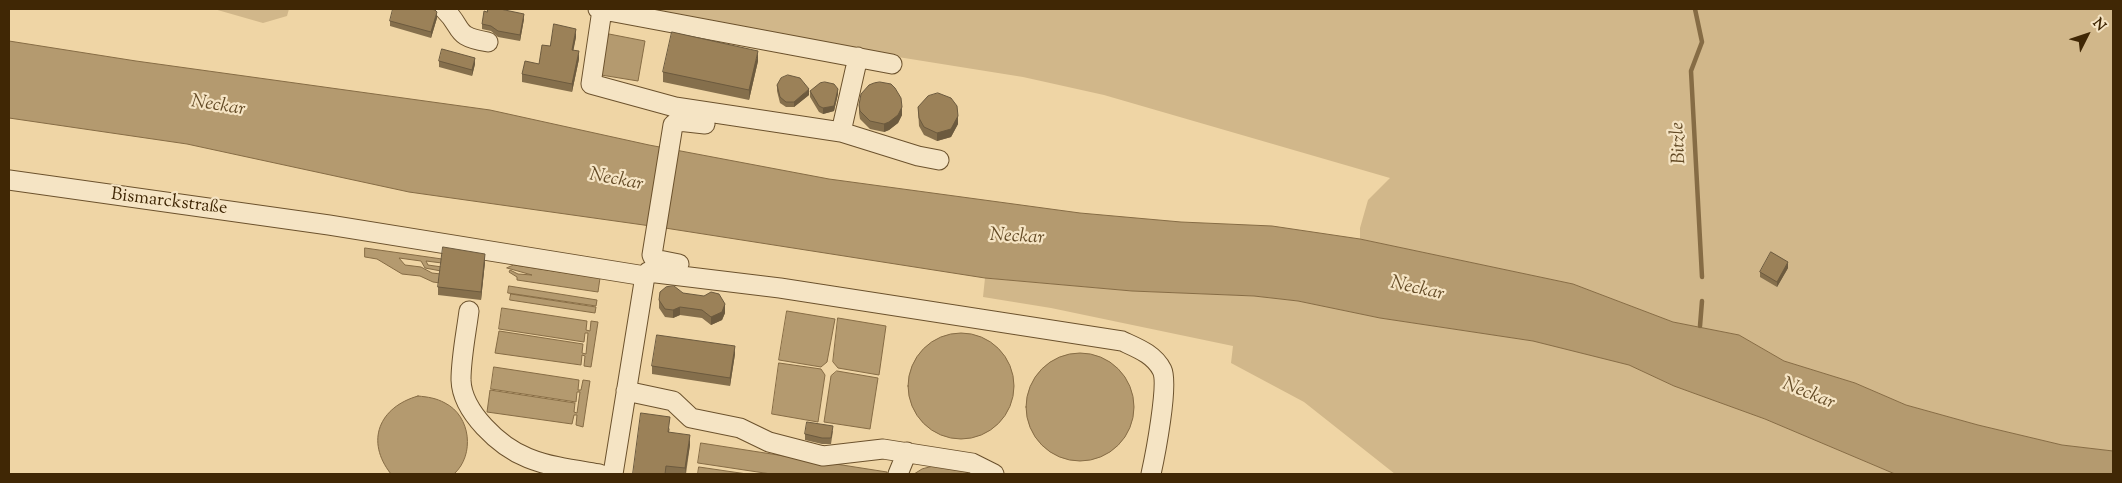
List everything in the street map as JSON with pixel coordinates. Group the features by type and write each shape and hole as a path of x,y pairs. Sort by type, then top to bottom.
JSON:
{"lane":[{"path":"444,9 464,35 471,39 488,42"},
{"path":"892,64 600,9 591,84 675,108 841,132 918,156 939,160"},
{"path":"841,132 858,57"},
{"path":"754,118 749,126 732,128 678,121 673,126 652,255 654,259 659,262 756,274 761,279 762,285 1122,341 1145,352 1162,371 1163,391 1152,474"},
{"name":"Bismarckstraße","path":"9,180 329,225 645,276 648,272 762,285"},
{"path":"613,474 645,276"},
{"path":"469,311 461,381 468,408 505,445 528,458 600,474"},
{"path":"626,391 674,401 691,418 740,428 768,442 823,456 883,449 972,463 994,474"},
{"path":"898,474 907,452"}],"shaded area":[{"path":"214,9 289,9 287,16 263,23"},
{"path":"598,9 2113,9 2113,451 2062,445 1906,405 1855,383 1784,361 1739,335 1673,322 1573,284 1360,239 1360,228 1368,200 1390,178 1104,95 1023,77"},
{"path":"985,278 1132,291 1254,296 1298,301 1380,318 1533,341 1629,365 1674,386 1765,419 1895,474 1395,474 1304,402 1231,363 1233,346 1051,308 983,297"}],"water":[{"path":"609,34 645,41 638,81 601,75"},
{"name":"Neckar","path":"9,41 136,61 490,110 649,145 829,179 1080,213 1181,222 1272,226 1360,239 1573,284 1673,322 1739,335 1784,361 1855,383 1906,405 2062,445 2113,451 2113,474 1895,474 1765,419 1674,386 1629,365 1533,341 1380,318 1298,301 1254,296 1132,291 985,278 665,228 409,192 187,144 9,118"},
{"path":"365,248 442,259 442,263 426,261 428,265 442,267 441,271 425,268 421,261 399,258 405,265 421,267 432,273 441,274 440,283 420,276 402,274 377,259 365,257"},
{"path":"514,265 600,278 598,292 517,280 517,277 509,272 510,270 518,274 532,275 507,268"},
{"path":"509,286 597,300 596,306 508,293"},
{"path":"511,294 596,307 595,313 510,300"},
{"path":"502,308 587,321 586,330 590,331 591,321 598,322 591,367 584,366 585,356 582,355 581,365 495,353 499,331 583,344 582,353 586,354 588,333 585,333 584,342 499,329"},
{"path":"787,311 835,319 827,362 821,367 779,360"},
{"path":"838,318 886,326 879,375 838,368 833,362"},
{"path":"961,333 981,337 999,348 1010,366 1014,386 1010,406 999,424 981,435 961,439 941,435 923,424 912,406 908,386 912,366 923,348 941,337"},
{"path":"1080,353 1101,357 1118,369 1130,386 1134,407 1130,428 1118,445 1101,457 1080,461 1059,457 1042,445 1030,428 1026,407 1030,386 1042,369 1059,357"},
{"path":"779,363 821,369 825,375 818,422 772,414"},
{"path":"494,367 579,380 578,390 581,390 583,380 590,381 583,427 576,425 577,415 574,415 572,424 487,412 490,390 575,403 574,412 577,413 580,392 577,392 576,402 491,389"},
{"path":"837,371 878,378 870,429 824,422 831,376"},
{"path":"418,396 432,398 445,403 454,409 465,426 467,447 465,457 461,466 454,474 391,474 383,462 378,438 380,427 385,417 405,401"},
{"path":"701,443 887,472 887,474 771,474 698,463"},
{"path":"938,465 954,467 971,474 914,474 922,469"},
{"path":"699,467 747,474 698,474"}],"building":[{"path":"393,9 435,10 437,12 431,32 390,21"},
{"path":"488,9 500,9 524,14 520,35 498,31 491,26 482,24 484,11 487,12"},
{"path":"554,24 576,29 572,50 579,51 572,84 522,74 525,61 539,64 542,45 550,46"},
{"path":"672,32 758,51 749,90 663,72"},
{"path":"442,49 475,58 472,70 439,61"},
{"path":"788,75 800,78 809,89 794,102 786,102 780,97 777,85 781,78"},
{"path":"880,82 891,84 895,88 901,98 902,107 898,115 884,124 870,121 860,111 859,105 861,94 869,85"},
{"path":"820,83 834,84 838,89 834,106 823,108 819,106 810,91"},
{"path":"938,93 951,98 957,106 958,116 951,129 937,133 924,127 919,118 918,107 928,96"},
{"path":"443,247 485,254 481,292 438,287"},
{"path":"1771,252 1788,262 1777,282 1760,272"},
{"path":"674,286 683,293 704,296 711,292 719,294 725,304 722,312 711,317 702,310 680,307 673,310 665,309 659,300 660,292 666,287"},
{"path":"657,335 735,346 730,378 652,366"},
{"path":"641,413 670,417 668,432 690,435 685,468 666,466 665,474 633,474"},
{"path":"807,422 833,426 831,438 805,434"}],"waterway":[{"name":"Bitzle","path":"1695,9 1702,42 1691,71 1702,277"},
{"name":"Bitzle","path":"1700,326 1702,301"}]}
